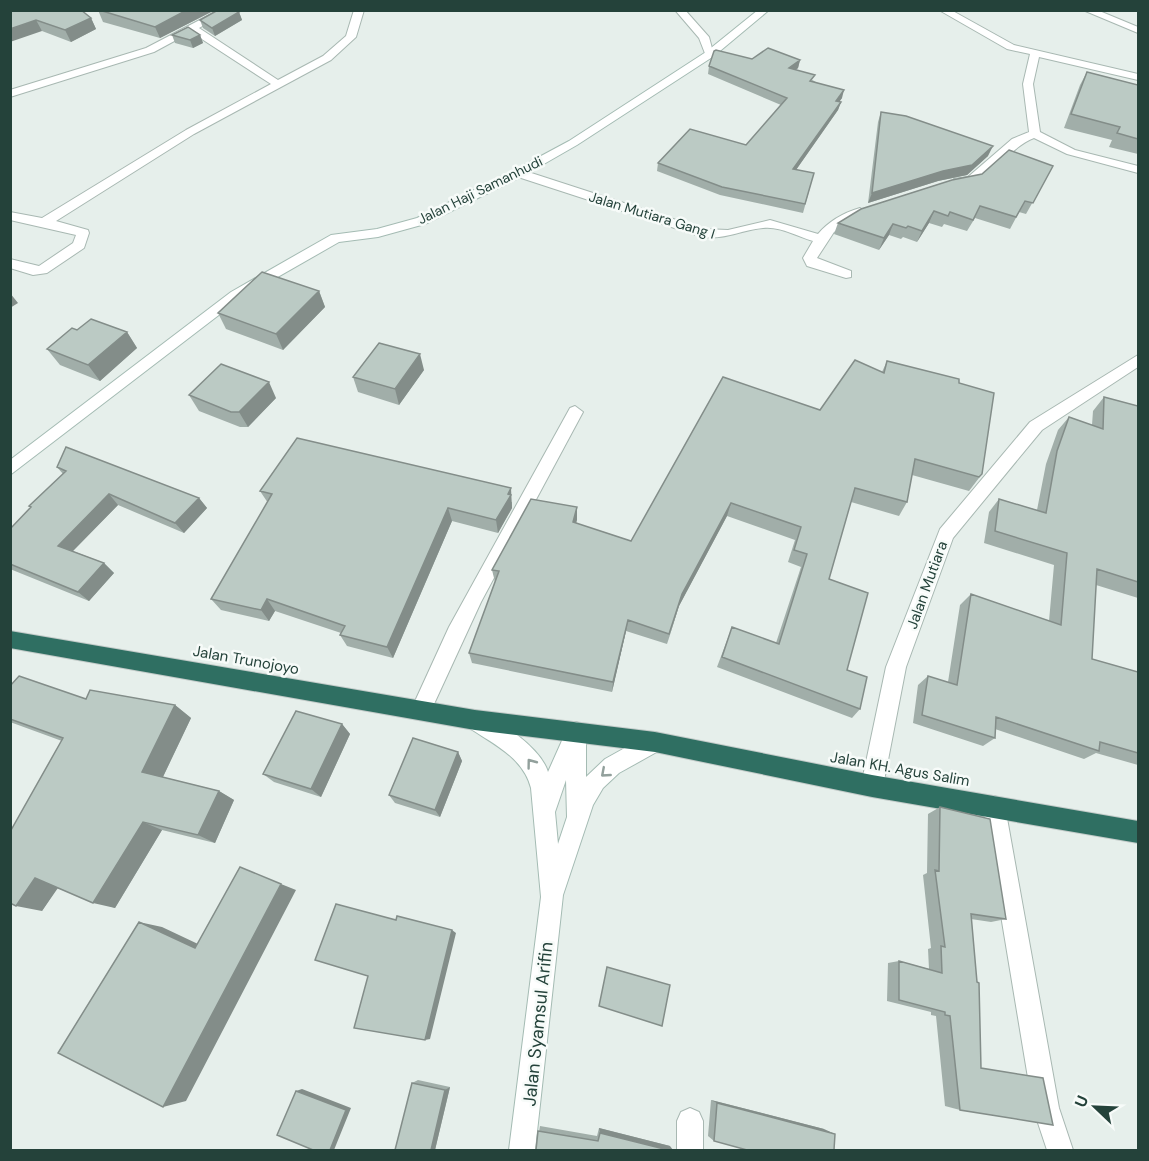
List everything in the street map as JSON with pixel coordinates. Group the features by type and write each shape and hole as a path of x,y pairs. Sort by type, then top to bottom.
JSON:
{"highway":[{"name":"Jalan Trunojoyo","path":"10,639 475,720 576,732"},
{"name":"Jalan KH. Agus Salim","path":"576,732 655,742 872,786 1138,832"}],"street":[{"path":"10,94 150,50 227,10"},
{"path":"45,222 190,132 276,83 327,58 351,37 359,10"},
{"path":"679,10 704,37 710,54"},
{"name":"Jalan Haji Samanhudi","path":"10,469 236,295 336,238 378,232 421,221 519,173 573,143 710,54 765,10"},
{"path":"944,10 1011,47 1138,77"},
{"path":"1087,10 1138,30"},
{"path":"193,28 276,83"},
{"path":"1035,54 1028,84 1035,134"},
{"path":"943,186 972,180 1016,141 1035,134 1071,152 1138,170"},
{"name":"Jalan Mutiara Gang I","path":"519,173 702,232 730,235 763,224 778,225 819,239"},
{"path":"846,274 811,262 819,239 829,228 852,215 876,206"},
{"path":"10,216 83,232 79,245 42,270 33,271 10,263"},
{"name":"Jalan Mutiara","path":"872,786 896,667 946,534 1036,426 1138,360"},
{"path":"421,710 463,616 540,482 575,412"},
{"path":"475,720 521,751 536,766 542,788 543,819 552,897"},
{"path":"543,819 554,782 576,732"},
{"path":"576,732 576,826"},
{"path":"552,897 584,799 596,781 612,766 655,742"},
{"path":"994,807 1046,1107 1060,1150"},
{"name":"Jalan Syamsul Arifin","path":"522,1150 552,897"},
{"path":"690,1121 690,1150"}],"building":[{"path":"10,10 81,10 91,18 65,30 36,20 10,29"},
{"path":"99,10 187,10 155,27"},
{"path":"218,10 239,12 212,28 200,20"},
{"path":"188,27 200,35 190,40 172,35"},
{"path":"768,48 800,60 789,68 815,75 810,81 844,90 836,101 841,102 793,169 814,173 805,204 722,187 658,163 690,129 746,145 787,98 709,66 716,50 752,59"},
{"path":"1087,72 1138,85 1138,139 1117,133 1120,127 1071,114"},
{"path":"881,112 906,116 993,146 972,165 943,171 872,193"},
{"path":"1009,150 1053,166 1033,203 1025,201 1016,217 980,206 973,220 950,212 948,216 934,211 922,231 893,224 884,238 838,223 861,209 952,180 982,174"},
{"path":"262,272 319,291 276,334 218,313"},
{"path":"91,319 127,332 88,365 47,349 72,328 77,330"},
{"path":"379,343 420,354 395,389 353,377"},
{"path":"855,360 884,373 887,361 959,379 959,383 994,393 982,474 979,477 915,459 907,502 855,488 829,579 868,593 847,670 867,677 860,709 722,657 732,627 779,644 807,554 794,550 801,527 731,503 682,594 669,634 628,620 613,682 469,653 499,571 492,570 531,499 577,507 573,522 631,541 723,377 820,410"},
{"path":"221,364 269,382 239,412 231,412 189,395"},
{"path":"1104,397 1138,406 1138,582 1097,569 1092,659 1138,672 1138,753 1100,742 1099,751 996,717 995,738 922,715 928,676 957,685 971,594 1061,625 1067,553 995,531 999,499 1046,513 1057,451 1069,417 1103,429"},
{"path":"297,438 511,488 508,494 511,495 496,520 448,508 387,647 340,635 345,626 267,599 261,610 211,599 272,494 260,491"},
{"path":"66,447 199,498 175,523 109,494 58,546 104,563 78,592 10,564 10,529 31,507 29,506 66,471 57,467"},
{"path":"19,676 86,699 90,690 175,705 142,772 219,791 198,835 143,822 93,903 35,878 16,906 10,903 10,832 63,738 10,719 10,686"},
{"path":"296,711 342,724 311,789 263,774"},
{"path":"413,738 458,752 435,810 389,795"},
{"path":"940,807 990,819 1006,919 971,914 977,982 979,983 981,1068 1043,1078 1053,1125 960,1110 950,1016 945,1015 945,1012 899,1000 899,961 942,973 941,946 945,947 935,870 939,871"},
{"path":"240,867 281,884 163,1107 58,1053 139,922 195,948"},
{"path":"336,904 396,920 397,916 452,930 425,1040 354,1028 368,976 315,960"},
{"path":"607,967 670,985 662,1026 599,1006"},
{"path":"412,1083 445,1090 431,1150 395,1150"},
{"path":"296,1091 346,1110 330,1150 313,1150 277,1135"},
{"path":"717,1103 835,1134 834,1150 747,1150 714,1141"},
{"path":"538,1131 598,1141 600,1133 668,1150 536,1150"}]}
